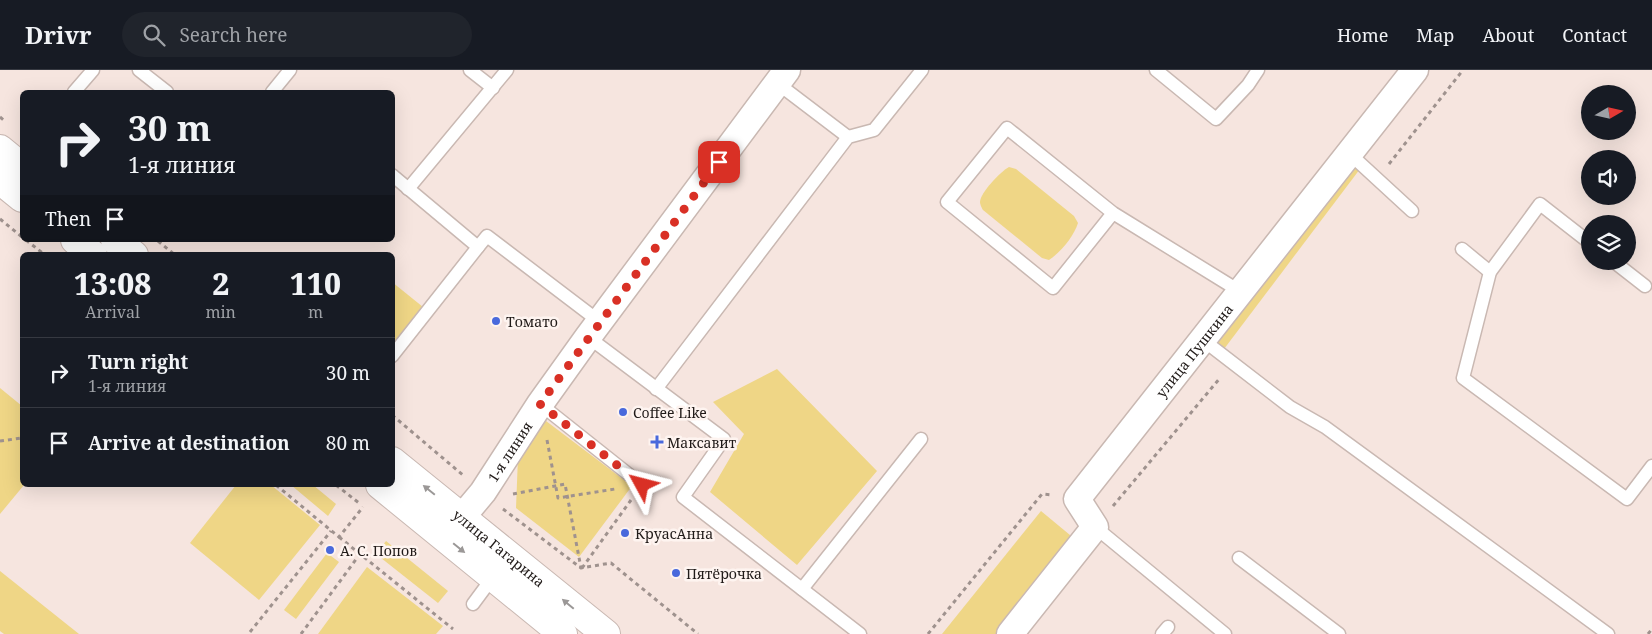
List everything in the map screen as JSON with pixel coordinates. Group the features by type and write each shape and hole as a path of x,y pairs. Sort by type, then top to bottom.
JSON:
{"main road":[{"path":"12,162 20,191"},
{"path":"78,242 90,252"},
{"path":"118,242 130,252"},
{"name":"улица Гагарина","path":"395,463 606,634"},
{"name":"улица Гагарина","path":"382,487 563,634"}],"street":[{"name":"улица Пушкина","path":"1077,499 1415,70"},
{"name":"1-я линия","path":"462,517 487,495 540,404 782,76"},
{"path":"1010,634 1095,527 1077,499"}],"lane":[{"path":"76,90 93,70"},
{"path":"139,70 164,90"},
{"path":"274,90 290,70"},
{"path":"470,70 492,88"},
{"path":"408,189 507,70"},
{"path":"656,389 848,137 874,130 922,70"},
{"path":"1156,70 1216,119 1248,85 1258,70"},
{"path":"782,76 848,137"},
{"path":"1112,213 1053,288 947,202 1008,128 1112,213 1241,292"},
{"path":"1350,154 1412,211"},
{"path":"395,178 478,247"},
{"path":"1581,236 1540,204 1490,272 1463,378 1627,499 1652,466"},
{"path":"395,352 487,236 594,330 656,389 724,439 683,497 860,634"},
{"path":"1462,249 1490,272"},
{"path":"1624,270 1644,286"},
{"path":"1204,340 1290,406 1325,427 1608,634"},
{"path":"540,404 642,485"},
{"path":"802,589 921,439"},
{"path":"1095,527 1225,634"},
{"path":"1238,558 1339,634"},
{"path":"473,604 493,577"}],"path":[{"path":"1377,180 1463,70"},
{"path":"0,220 20,235"},
{"path":"29,242 41,252"},
{"path":"159,242 171,252"},
{"path":"1095,527 1234,363"},
{"path":"540,404 558,498 642,485"},
{"path":"395,418 487,495 581,568 611,564 698,634"},
{"path":"0,441 20,438"},
{"path":"487,495 565,484 581,568"},
{"path":"581,568 642,485"},
{"path":"278,487 453,629"},
{"path":"928,634 1042,494 1077,499"},
{"path":"339,537 363,507"},
{"path":"250,632 331,531"},
{"path":"300,634 360,554"},
{"path":"1648,634 1652,629"}],"shaded area":[{"path":"1350,154 1363,165 1221,353 1203,340"},
{"path":"1009,167 1016,169 1074,216 1078,223 1066,243 1049,260 1042,258 982,208 980,202 983,193 996,177"},
{"path":"395,284 423,307 395,343"},
{"path":"777,369 877,471 797,565 710,492 744,434 713,402"},
{"path":"0,388 20,404 20,487 22,487 0,514"},
{"path":"546,421 632,486 579,557 516,508 518,457"},
{"path":"234,487 273,487 320,525 259,600 190,543"},
{"path":"293,487 315,487 336,504 328,516"},
{"path":"1041,511 1076,540 1001,634 942,634"},
{"path":"386,541 448,591 438,603 376,554"},
{"path":"327,553 339,562 296,619 284,610"},
{"path":"367,567 443,626 436,634 318,634"},
{"path":"0,571 79,634 4,634 0,631"}],"place":[{"name":"Томато","path":"496,321"},
{"name":"Coffee Like","path":"623,412"},
{"name":"Максавит","path":"657,442"},
{"name":"КруасАнна","path":"625,533"},
{"name":"А. С. Попов","path":"330,550"},
{"name":"Пятёрочка","path":"676,573"}],"route":[{"path":"642,485 540,404 719,162"}]}
